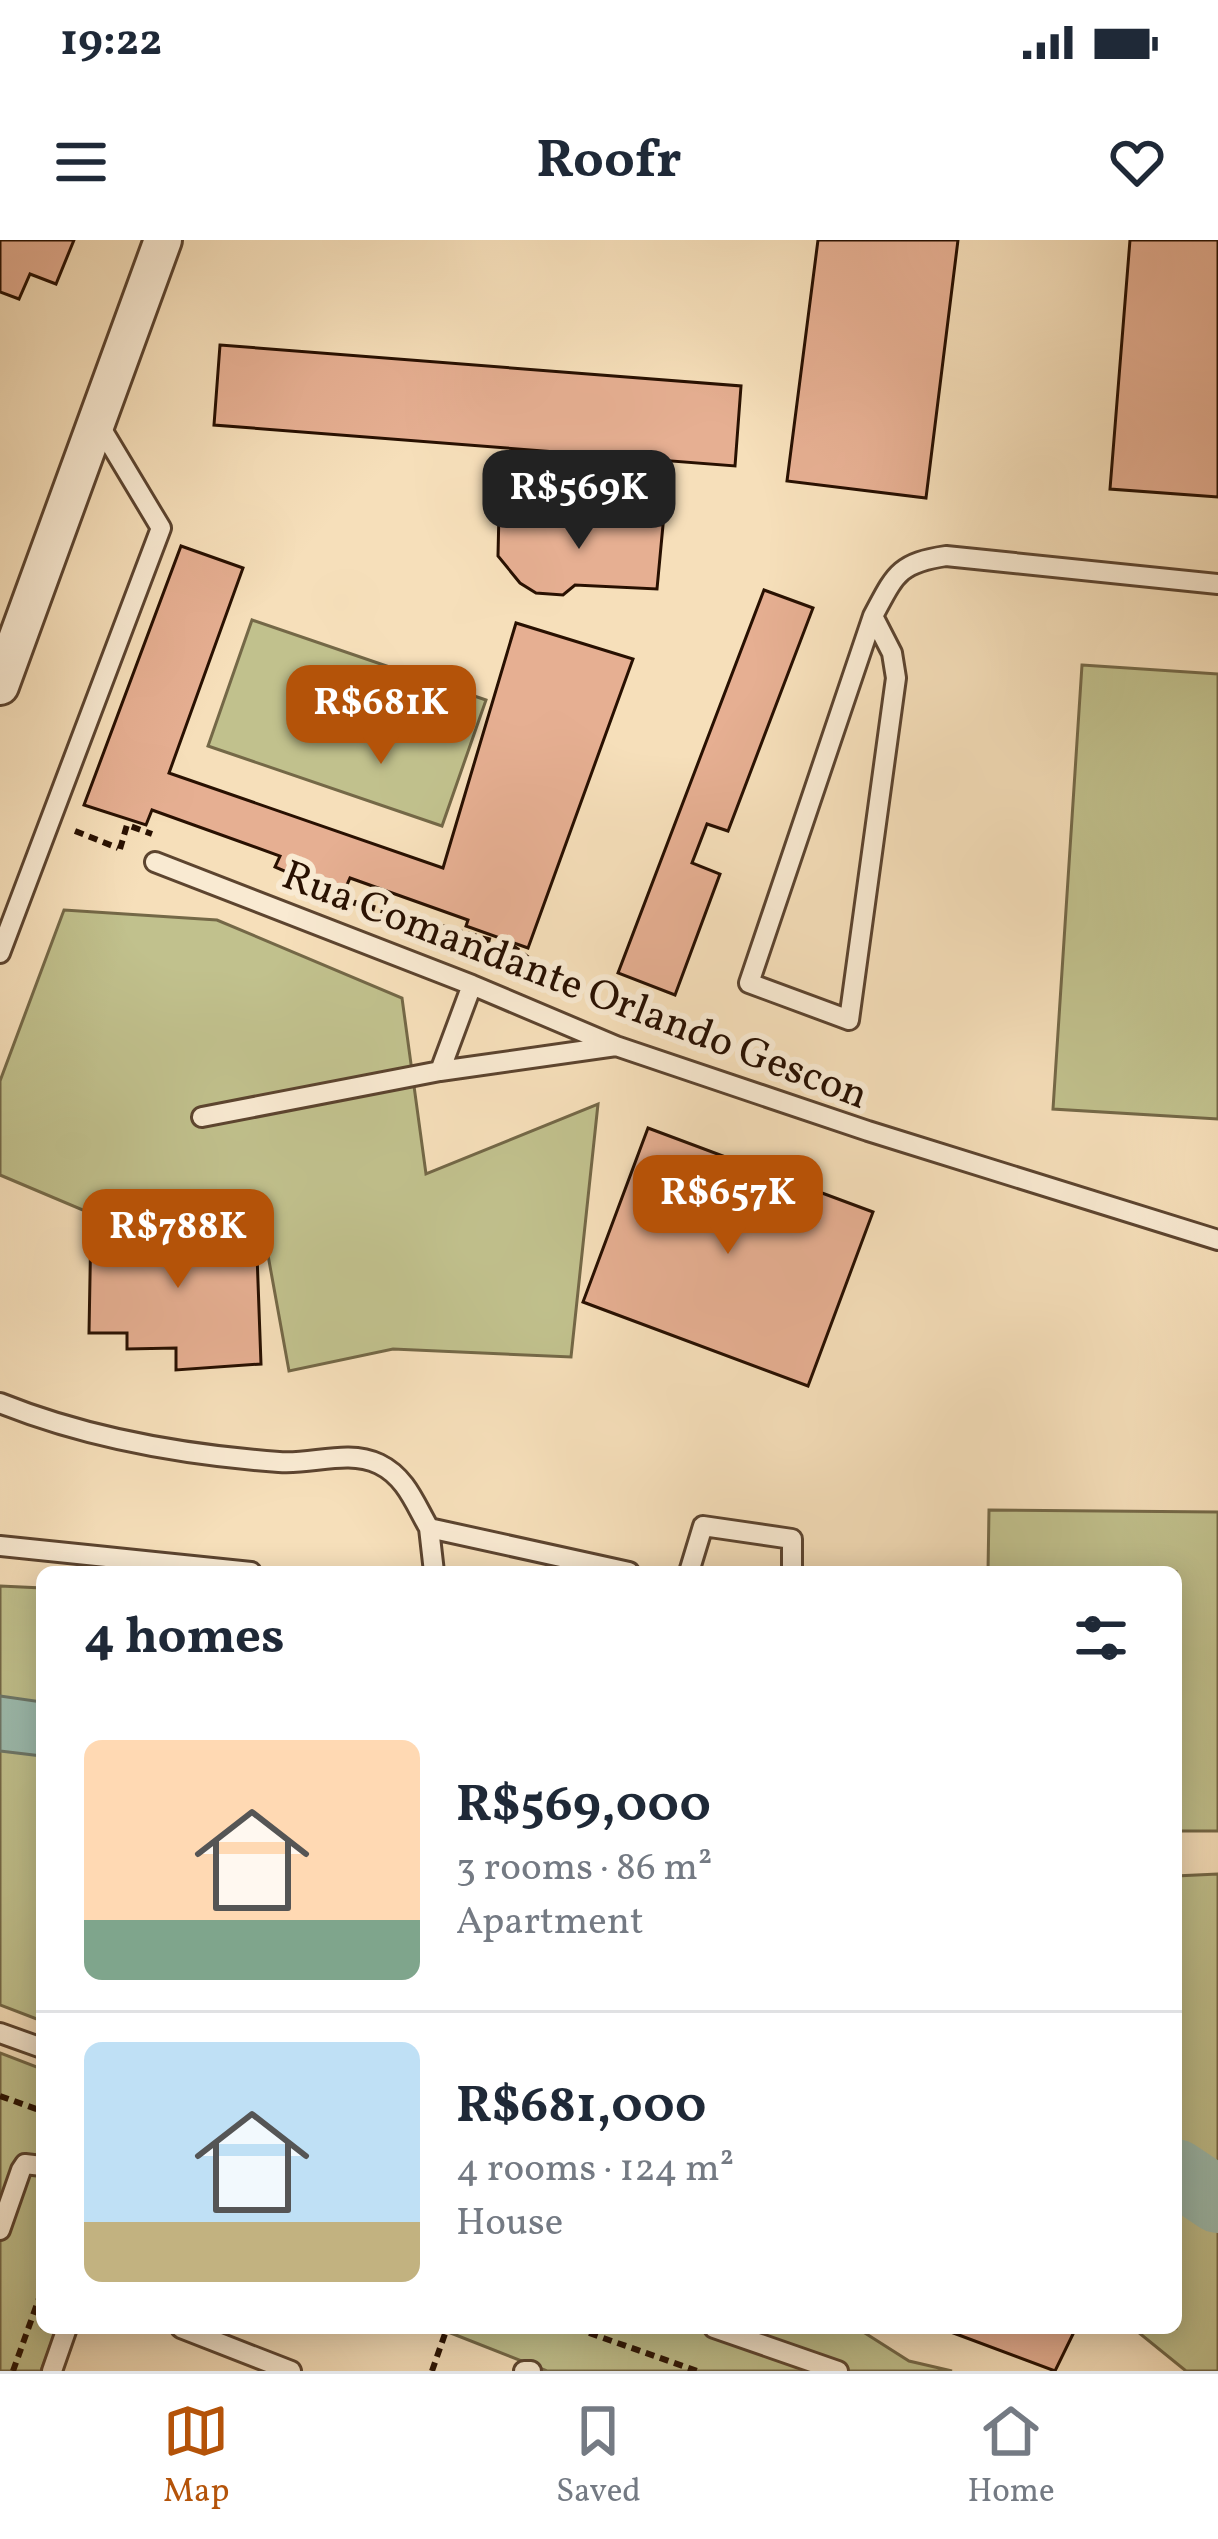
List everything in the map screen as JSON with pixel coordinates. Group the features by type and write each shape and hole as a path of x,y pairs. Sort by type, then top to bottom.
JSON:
{"street":[{"path":"0,686 163,240"}],"lane":[{"path":"0,953 161,528 97,421"},
{"path":"873,616 892,653 896,678 849,1020 749,983 873,616 892,579 915,560 946,556 1218,584"},
{"name":"Rua Comandante Orlando Gescon","path":"155,862 616,1046 868,1132 1218,1240"},
{"path":"440,1071 472,985"},
{"path":"202,1117 440,1071 616,1046"},
{"path":"0,1403 51,1424 182,1451 284,1463 352,1457 378,1463 401,1479 429,1528 433,1566"},
{"path":"691,1566 703,1526 792,1539 792,1566"},
{"path":"429,1528 602,1566"},
{"path":"0,1546 193,1566"},
{"path":"0,2033 36,2046"},
{"path":"0,2230 21,2170 25,2164 36,2165"},
{"path":"52,2371 65,2334"},
{"path":"196,2334 290,2371"},
{"path":"731,2334 838,2371"}],"path":[{"path":"50,821 155,862"},
{"path":"120,849 128,825 171,841"},
{"path":"303,887 513,947 594,1010"},
{"path":"0,2096 36,2108"},
{"path":"13,2371 36,2307"},
{"path":"432,2371 445,2334"},
{"path":"592,2334 697,2371"}],"green space":[{"path":"252,620 486,700 442,826 208,746"},
{"path":"1082,665 1218,674 1218,1119 1053,1109"},
{"path":"64,910 217,920 402,998 426,1174 598,1104 571,1357 393,1349 289,1371 258,1200 85,1211 0,1175 0,1081"},
{"path":"989,1510 1218,1512 1218,1831 1182,1831 1182,1566 988,1566"},
{"path":"0,1586 36,1588 36,2019 0,2005"},
{"path":"1218,1874 1218,2371 1186,2371 1140,2334 1182,2334 1182,1876"},
{"path":"0,2053 36,2067 36,2334 55,2334 41,2371 0,2371"},
{"path":"453,2334 866,2334 909,2361 952,2371 547,2371"}],"shaded area":[{"path":"0,1696 36,1701 36,1755 0,1751"}],"building":[{"path":"0,240 74,240 56,284 30,274 19,299 0,292"},
{"path":"818,240 958,240 926,498 787,481"},
{"path":"1130,240 1218,240 1218,497 1110,489"},
{"path":"220,345 741,386 735,466 214,425"},
{"path":"499,511 663,525 657,589 575,585 563,595 536,593 520,583 498,556"},
{"path":"181,546 243,568 169,773 443,868 516,623 633,659 528,948 466,926 468,920 350,878 342,896 275,867 280,856 152,810 146,825 84,805"},
{"path":"764,590 813,608 728,831 707,824 692,863 720,874 675,995 618,973"},
{"path":"648,1128 873,1212 808,1386 583,1302"},
{"path":"91,1222 256,1227 261,1364 176,1370 176,1348 127,1349 127,1333 89,1333"},
{"path":"956,2334 1073,2334 1055,2371"}],"waterway":[{"path":"1182,2176 1218,2200"}]}
